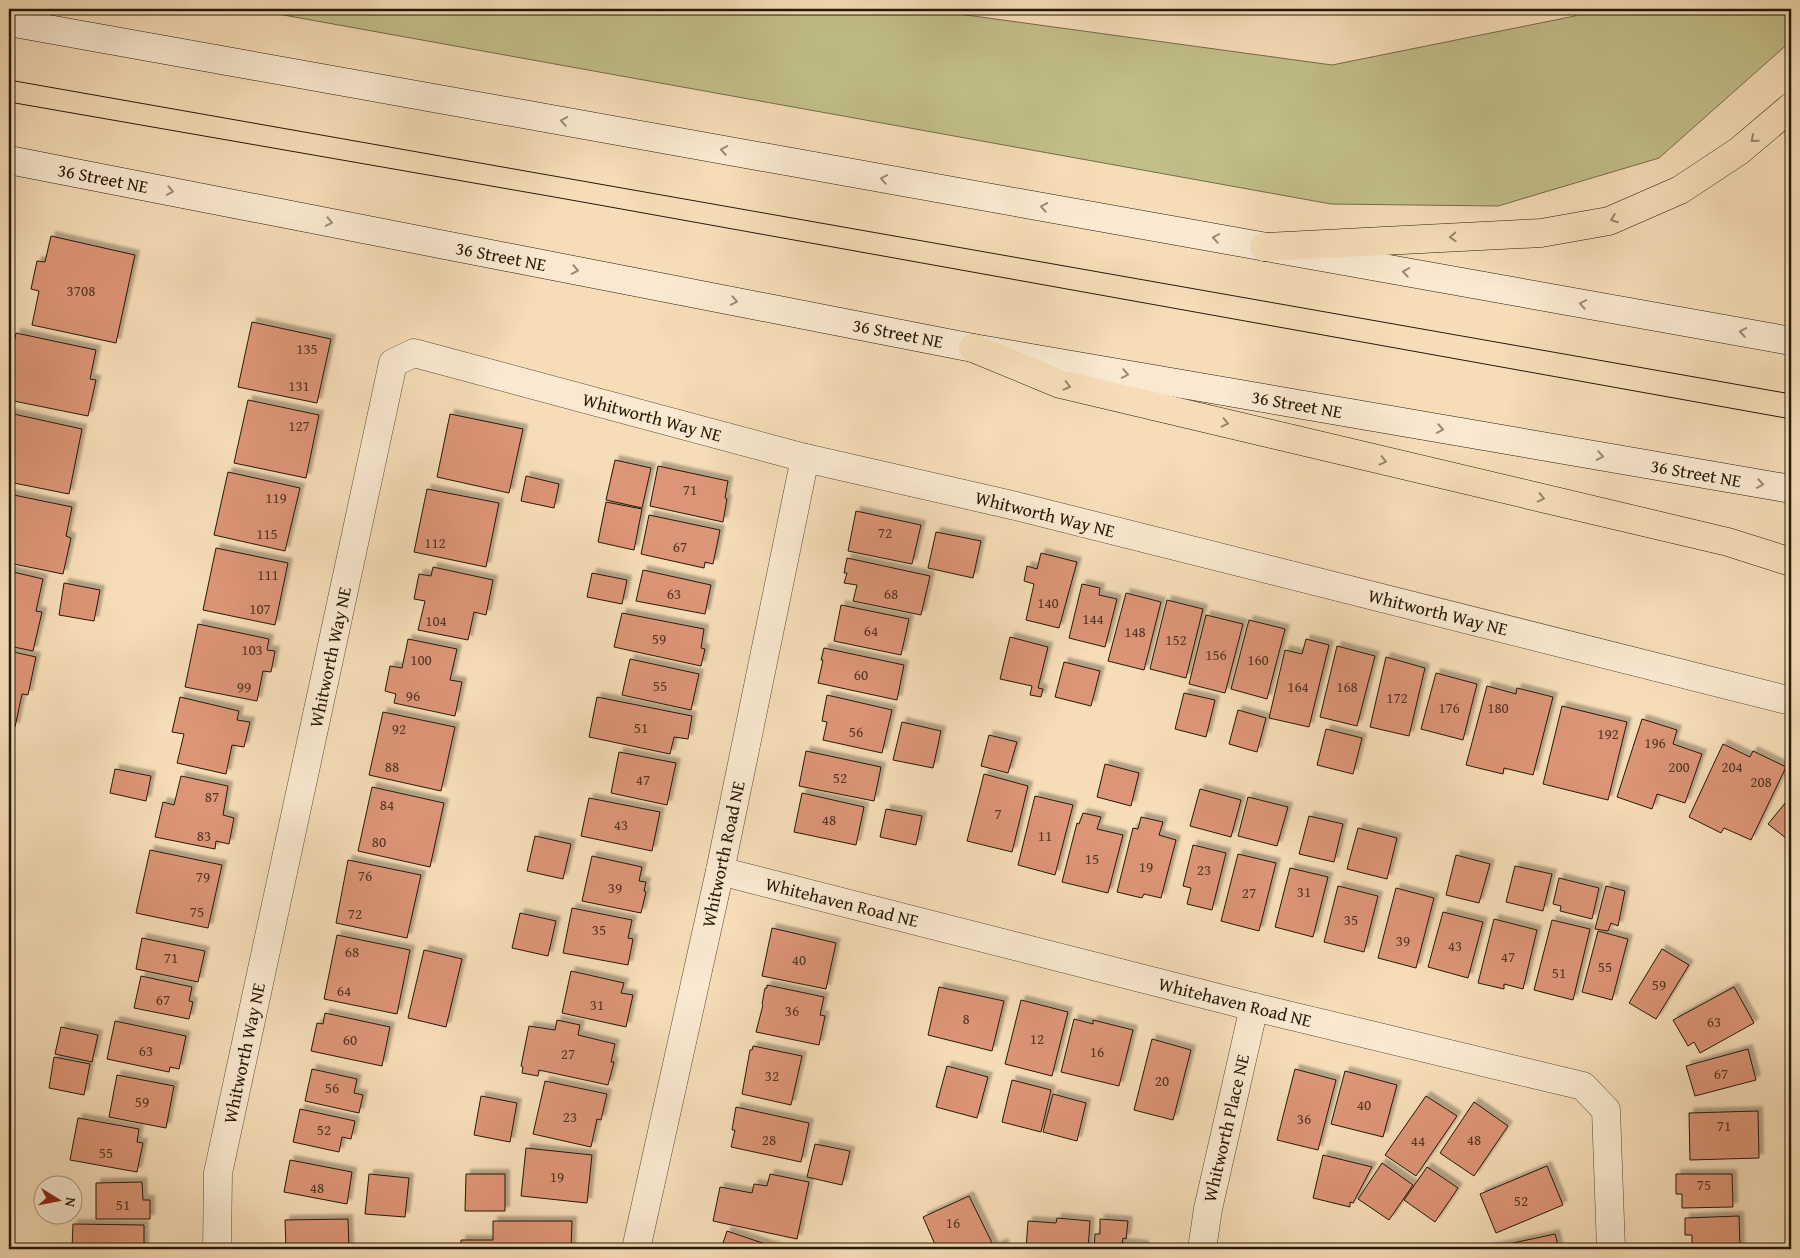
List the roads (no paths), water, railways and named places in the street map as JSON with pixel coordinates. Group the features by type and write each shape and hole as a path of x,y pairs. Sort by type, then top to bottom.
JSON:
{"main road":[{"path":"1264,247 1541,233 1609,221 1680,190 1739,151 1791,108"},
{"path":"973,348 1060,384 1718,540 1791,562"}],"street":[{"path":"9,22 1791,341"},
{"name":"36 Street NE","path":"9,160 973,348 1791,490"},
{"name":"Whitworth Way NE","path":"217,1249 218,1173 393,363 414,353 805,458 1016,506 1791,701"},
{"name":"Whitworth Road NE","path":"636,1249 720,871 805,458"},
{"name":"Whitehaven Road NE","path":"720,871 1254,1007 1583,1086 1606,1110 1611,1249"},
{"name":"Whitworth Place NE","path":"1202,1249 1208,1209 1254,1007"}],"tram line":[{"path":"9,80 1791,394"},
{"path":"9,102 560,198 1791,419"}]}
